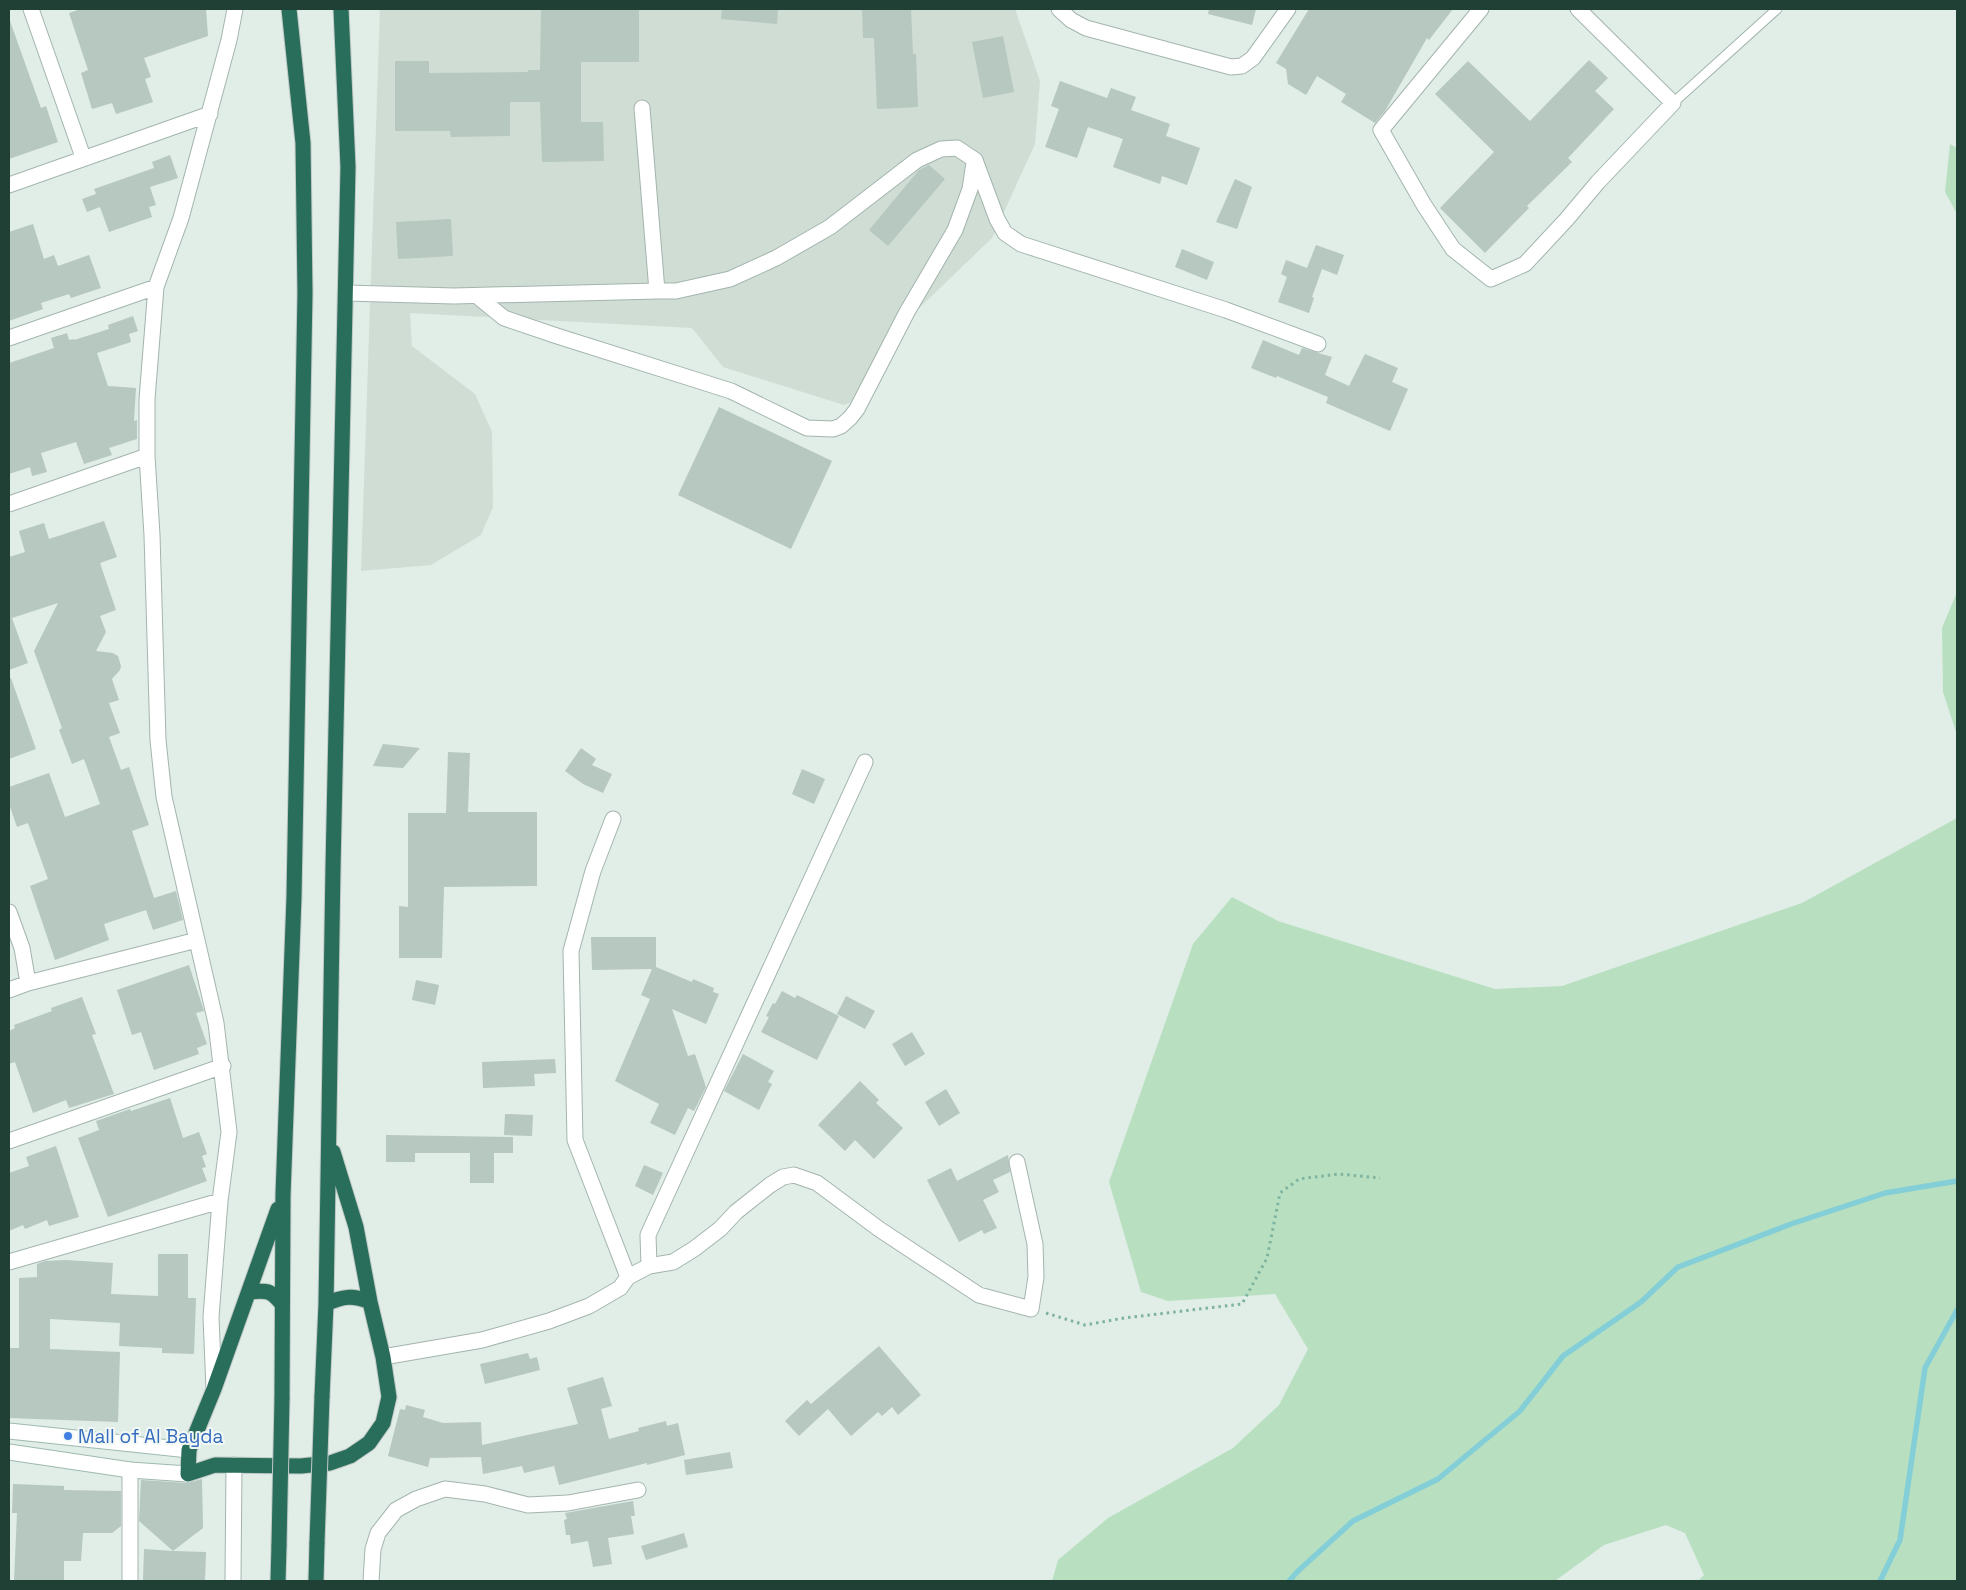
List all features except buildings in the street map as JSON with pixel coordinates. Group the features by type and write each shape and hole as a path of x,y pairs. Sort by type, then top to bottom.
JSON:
{"highway":[{"path":"278,1581 282,1399 283,1195 294,887 305,293 303,143 289,9"},
{"path":"316,1581 326,1304 332,868 346,293 348,167 341,9"},
{"path":"283,1195 214,1388 189,1450 188,1474 215,1465 301,1466 330,1463 350,1456 368,1443 383,1423 389,1397 384,1357 370,1302 356,1227 329,1139"},
{"path":"249,1292 261,1290 270,1292 282,1304"},
{"path":"326,1304 347,1296 358,1297 370,1302"},
{"path":"189,1450 215,1465"}],"street":[{"path":"31,9 83,157"},
{"path":"214,1388 211,1317 220,1201 229,1132 223,1066 216,1023 164,797 158,740 152,535 147,456 148,399 156,287 182,218 230,40 235,9"},
{"path":"1059,9 1071,20 1086,28 1231,66 1242,66 1253,58 1288,9"},
{"path":"1481,9 1381,130 1424,205 1453,249 1491,279 1525,264 1598,182 1673,103 1578,9"},
{"path":"642,108 657,291"},
{"path":"9,185 83,157 210,114"},
{"path":"346,293 477,296 676,291 730,279 776,258 830,227 917,160 941,149 957,148 975,160 997,219 1005,233 1021,244 1226,310 1318,344"},
{"path":"477,296 504,318 731,391 807,428 833,430 841,426 857,409 907,312 955,230 970,189 975,160"},
{"path":"9,338 156,287"},
{"path":"9,504 147,456"},
{"path":"649,1266 648,1235 864,762"},
{"path":"613,819 593,871 571,951 575,1140 628,1277"},
{"path":"9,912 15,950 28,983"},
{"path":"9,990 28,983 197,940"},
{"path":"9,1141 223,1066"},
{"path":"384,1357 482,1340 549,1321 589,1306 620,1288 628,1277 649,1266 673,1262 694,1249 770,1185 783,1177 794,1175 818,1183 879,1229 980,1295 1030,1309 1036,1276 1035,1244 1017,1162"},
{"path":"9,1262 220,1201"},
{"path":"9,1431 189,1450"},
{"path":"9,1452 130,1470 188,1474"},
{"path":"233,1581 234,1465"},
{"path":"130,1470 130,1581"},
{"path":"371,1581 373,1548 378,1532 396,1510 416,1499 446,1489 485,1494 528,1505 568,1503 638,1490"}],"lane":[{"path":"1673,103 1776,9"}],"path":[{"path":"1030,1309 1085,1325 1124,1318 1242,1304 1267,1258 1280,1193 1299,1179 1339,1174 1380,1178"}],"shaded area":[{"path":"380,9 1015,9 1040,81 1035,144 992,238 913,314 872,395 844,405 723,367 692,328 410,313 412,346 475,394 492,432 493,507 481,535 431,565 361,571"}],"green space":[{"path":"1950,144 1957,148 1957,214 1945,192"},
{"path":"1957,592 1957,735 1943,692 1942,628"},
{"path":"1957,818 1957,1581 1698,1581 1704,1575 1685,1533 1666,1525 1604,1545 1555,1581 1052,1581 1058,1560 1108,1518 1233,1448 1279,1405 1308,1349 1275,1294 1168,1301 1141,1292 1109,1182 1193,944 1232,897 1278,921 1495,989 1562,986 1802,903"}],"waterway":[{"path":"1289,1581 1353,1521 1438,1479 1520,1411 1563,1356 1641,1302 1678,1267 1791,1224 1885,1193 1957,1181"},
{"path":"1880,1581 1900,1540 1925,1368 1957,1310"}],"place":[{"name":"Mall of Al Bayda","path":"68,1436"}]}
